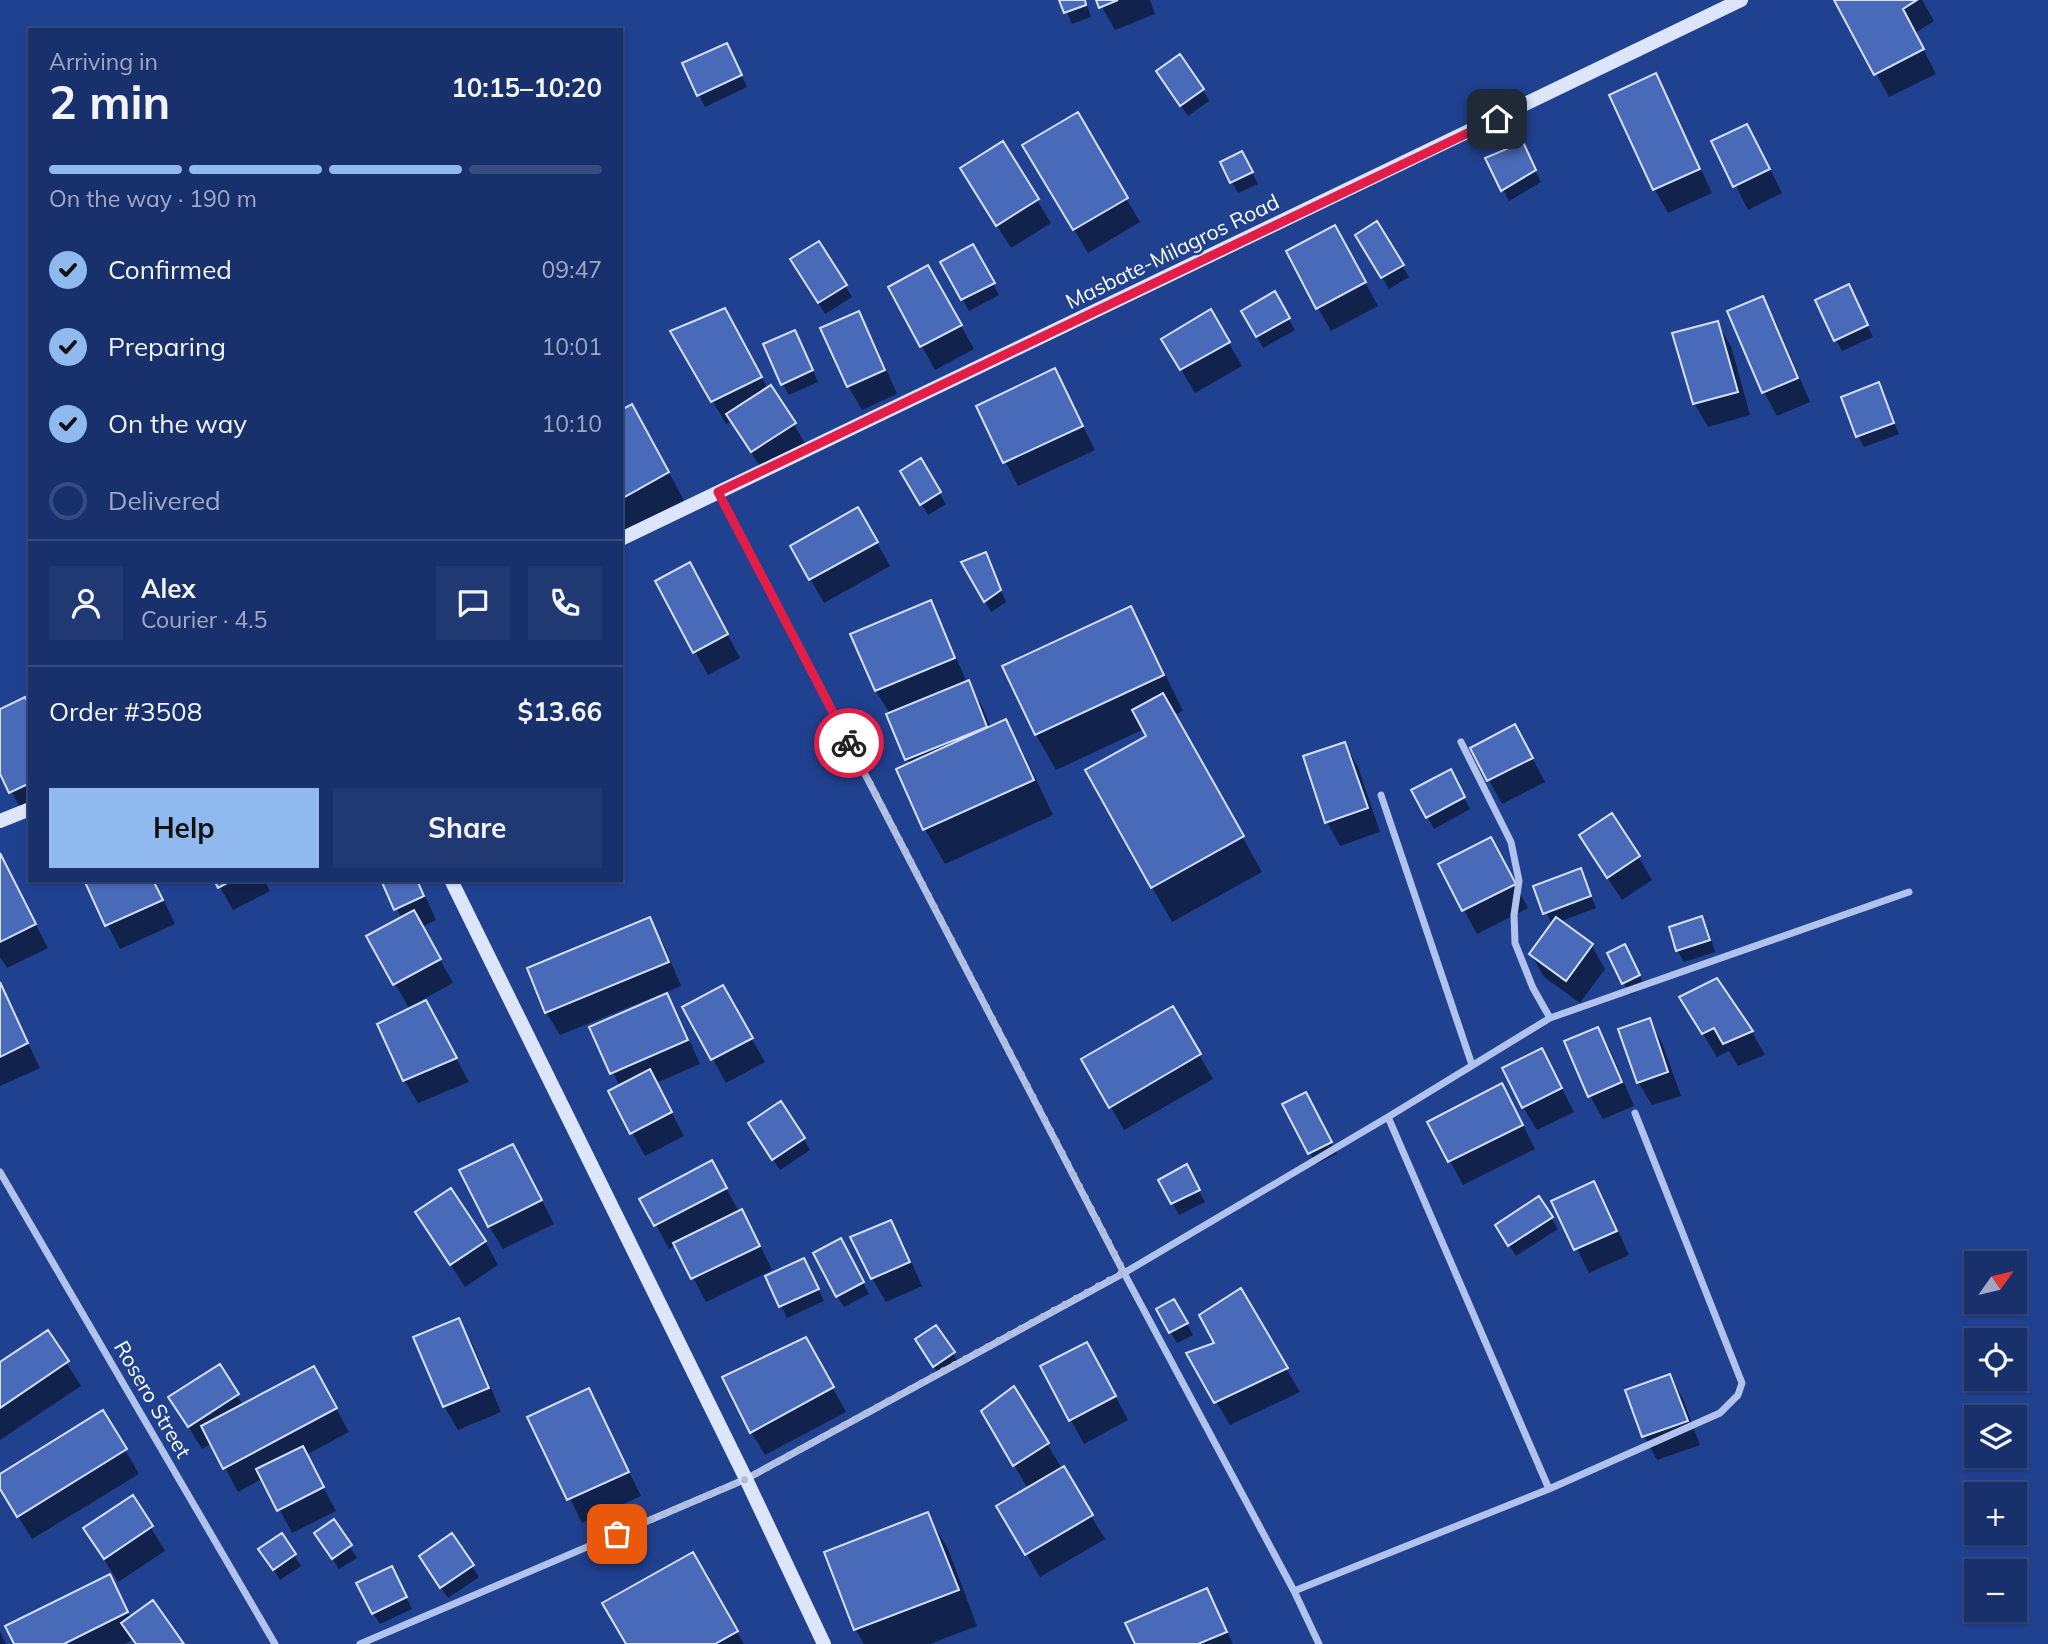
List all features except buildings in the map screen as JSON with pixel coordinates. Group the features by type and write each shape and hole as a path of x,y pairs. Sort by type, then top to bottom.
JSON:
{"main road":[{"name":"Masbate-Milagros Road","path":"623,538 1741,0"},
{"path":"0,821 28,810"},
{"path":"452,882 746,1479 824,1644"}],"street":[{"path":"718,492 1124,1272 1294,1591 1319,1644"},
{"path":"1461,742 1511,842 1518,881 1514,915 1515,943 1533,988 1550,1018"},
{"path":"1381,795 1472,1065"},
{"path":"360,1644 746,1479 1124,1272 1550,1018 1909,892"},
{"path":"1294,1591 1549,1489 1720,1413 1738,1395 1742,1383 1635,1112"},
{"path":"1388,1117 1549,1489"},
{"name":"Rosero Street","path":"0,1172 275,1644"}],"way so far":[{"path":"617,1534 746,1479 1124,1272 849,743"}],"route":[{"path":"849,743 718,492 1497,119"}]}
